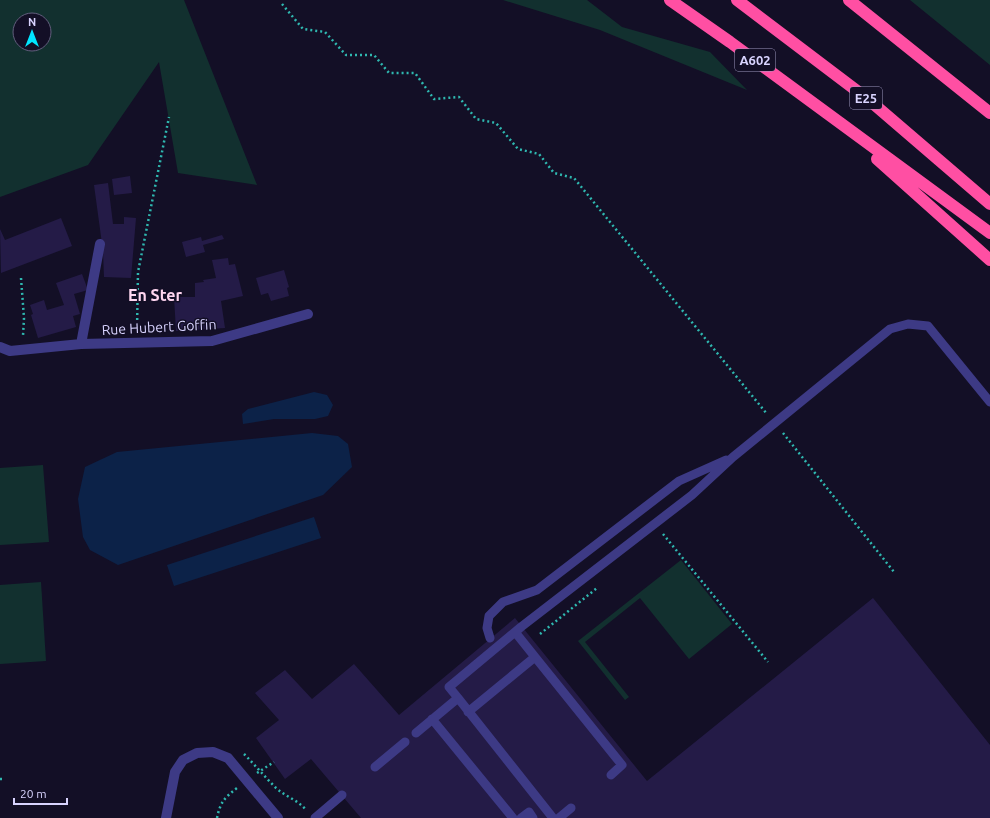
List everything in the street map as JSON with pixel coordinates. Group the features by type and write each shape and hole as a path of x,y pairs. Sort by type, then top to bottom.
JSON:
{"highway":[{"name":"A602","path":"670,0 730,42 838,122 990,260"},
{"name":"E25","path":"737,0 869,100 990,204"},
{"path":"849,0 990,112"},
{"path":"838,122 990,233"}],"street":[{"name":"Rue Hubert Goffin","path":"81,344 100,244"},
{"name":"Rue Hubert Goffin","path":"0,347 10,351 81,344 212,341 308,314"},
{"path":"166,818 175,772 183,760 197,753 213,752 228,758 278,818"}],"lane":[{"path":"554,818 449,687 515,632 692,495 733,458 890,329 908,324 928,326 990,402"},
{"path":"490,638 487,628 489,616 502,602 537,590 679,481 733,458"},
{"path":"515,632 622,765 610,775"},
{"path":"468,712 535,657"},
{"path":"416,733 458,698"},
{"path":"432,719 513,818"},
{"path":"375,767 405,742"},
{"path":"315,818 342,795"},
{"path":"559,818 572,808"},
{"path":"521,818 528,812 533,818"}],"path":[{"path":"282,4 303,29 326,32 346,55 374,55 389,73 415,73 434,99 459,97 476,119 496,123 518,149 539,154 554,173 574,178 775,423 894,572"},
{"path":"137,343 138,272 169,117"},
{"path":"21,278 24,318 22,350"},
{"path":"663,533 768,662"}],"green space":[{"path":"0,0 184,0 257,185 178,173 159,62 88,165 0,197"},
{"path":"503,0 587,0 622,27 710,52 747,90 600,30"},
{"path":"910,0 990,0 990,65"},
{"path":"43,465 49,542 0,545 0,468"},
{"path":"681,560 732,624 689,659 640,598 585,642 629,697 625,700 578,641"},
{"path":"41,582 46,661 0,664 0,585"}],"water":[{"path":"314,392 327,395 333,405 328,416 315,419 274,419 243,424 242,414 248,409"},
{"path":"312,433 338,436 348,444 352,467 323,495 118,565 90,550 83,537 78,499 85,467 117,452"},
{"path":"314,517 321,538 174,586 167,565"}],"building":[{"path":"130,176 132,193 114,195 112,179"},
{"path":"108,183 113,224 124,224 124,217 136,218 131,278 104,277 103,251 94,185"},
{"path":"61,218 72,246 1,273 0,229 5,240"},
{"path":"222,235 224,239 203,245 205,252 186,257 182,242 201,237 202,241"},
{"path":"228,258 229,265 235,264 243,296 221,301 225,328 176,331 174,297 195,297 195,283 216,278 212,260"},
{"path":"284,270 289,287 287,288 289,296 271,301 268,293 261,295 256,278"},
{"path":"82,274 88,290 74,294 80,314 73,316 76,327 38,338 31,315 33,314 30,305 44,300 47,310 64,305 56,283"},
{"path":"873,598 990,745 990,818 361,818 311,759 285,779 256,738 279,720 255,693 285,670 312,699 354,664 399,715 515,618 647,781"}],"district":[{"name":"En Ster","path":"155,295"}]}
